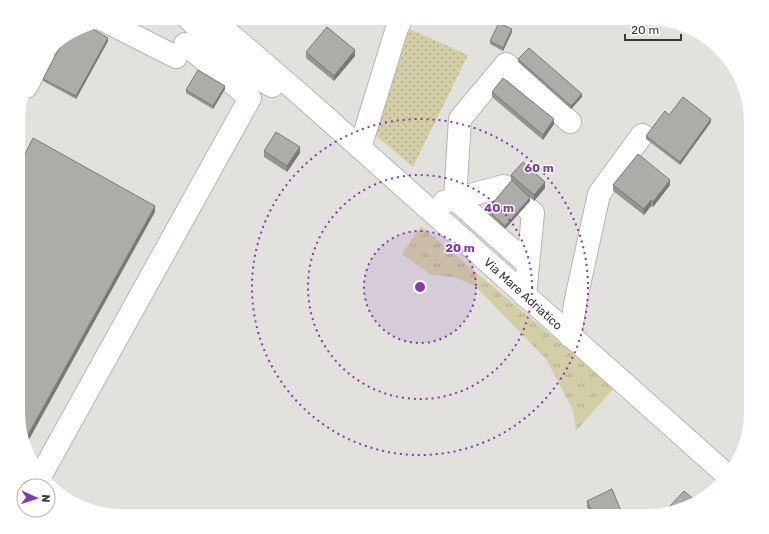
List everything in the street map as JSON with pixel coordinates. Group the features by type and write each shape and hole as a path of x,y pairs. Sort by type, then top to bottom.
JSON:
{"main road":[{"path":"145,25 195,30"},
{"name":"Via Mare Adriatico","path":"302,96 276,88 255,89 236,62 195,30 206,25 242,55 253,55 302,96 524,296 723,472"},
{"path":"360,148 398,25"},
{"path":"455,199 460,119 506,64 570,122"},
{"path":"44,469 255,89"},
{"path":"570,336 576,298 599,194 642,135"},
{"path":"426,207 455,199 495,194"},
{"path":"455,199 528,264"},
{"path":"524,296 528,264 525,220"}],"green space":[{"path":"405,27 468,55 413,167 373,133"},
{"path":"421,226 614,388 576,431 573,410 546,359 475,286 454,277 431,275 402,254"}],"building":[{"path":"498,25 503,25 512,29 503,48 490,41"},
{"path":"327,27 355,50 334,76 306,52"},
{"path":"93,29 108,38 76,96 43,79 59,48 68,41"},
{"path":"529,48 582,94 571,106 518,59"},
{"path":"198,70 225,86 213,106 186,90"},
{"path":"503,78 554,119 543,135 492,92"},
{"path":"683,97 711,119 680,162 646,136 665,111 669,115"},
{"path":"276,132 300,147 287,166 264,151"},
{"path":"33,138 155,206 28,435 25,419 25,154"},
{"path":"638,154 670,180 653,202 651,200 644,209 613,185"},
{"path":"523,162 545,182 534,195 511,175"},
{"path":"512,180 530,198 505,226 487,210"},
{"path":"612,489 620,509 591,509 587,501"},
{"path":"684,491 692,498 678,504 670,506"}],"tunnel":[{"path":"494,200 516,220"}]}
